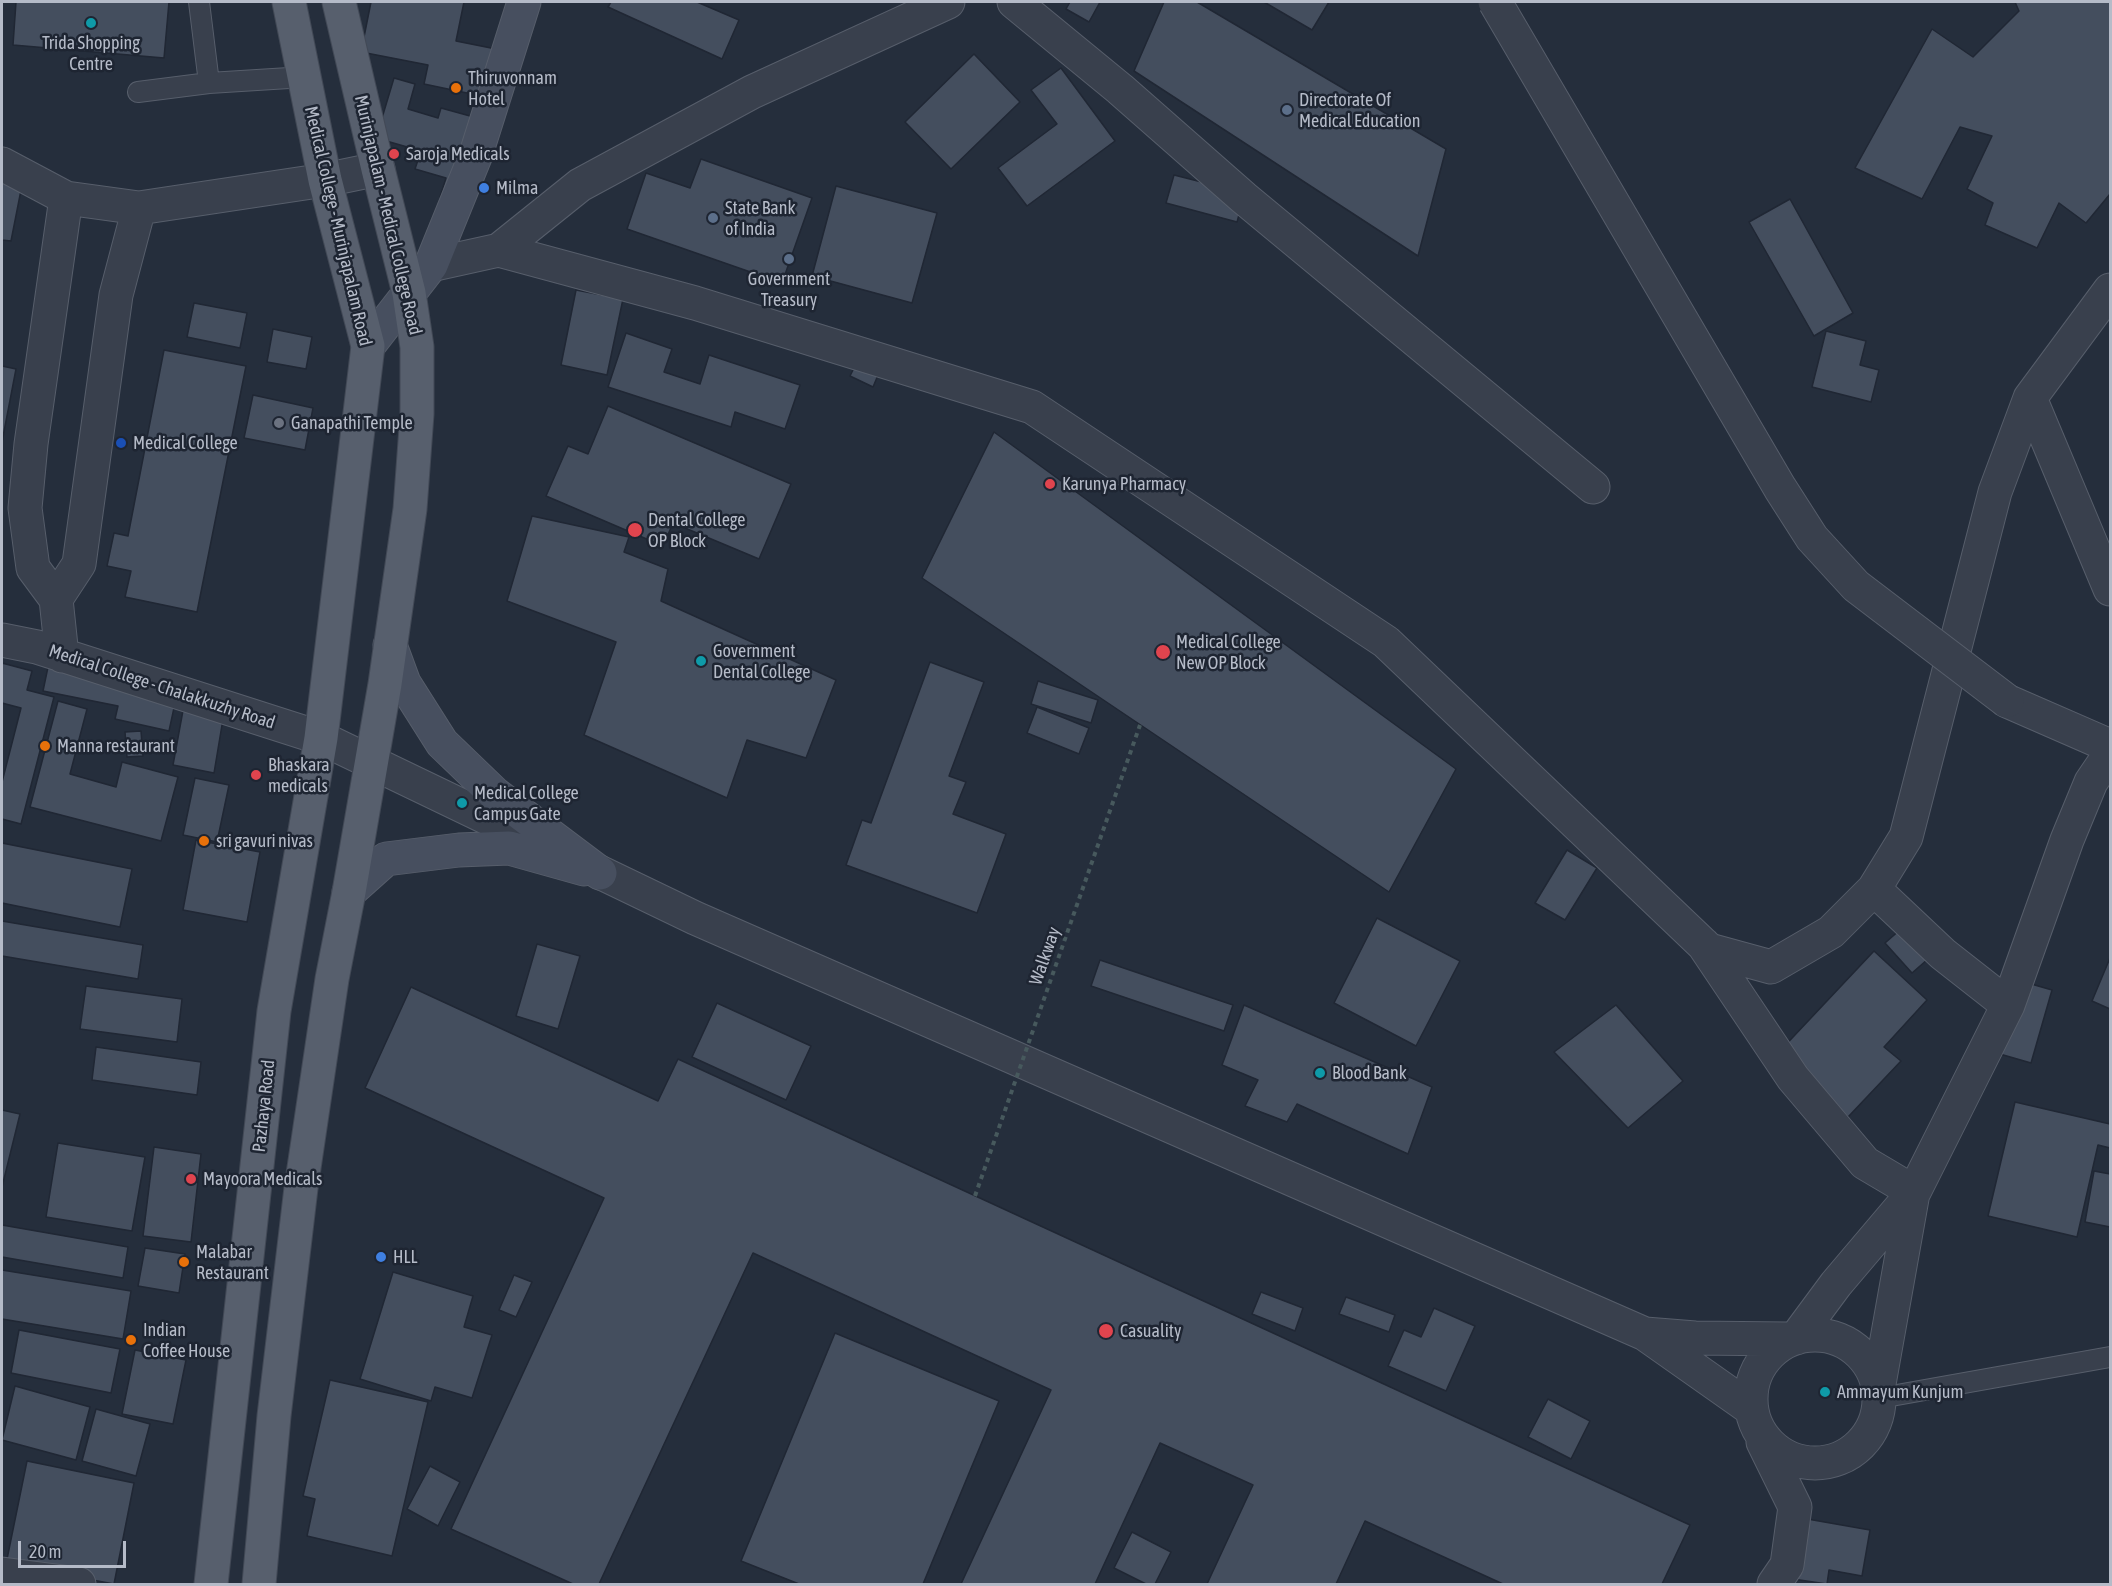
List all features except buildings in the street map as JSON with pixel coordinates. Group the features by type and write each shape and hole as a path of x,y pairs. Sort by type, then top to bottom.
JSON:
{"main road":[{"name":"Medical College - Murinjapalam Road","path":"289,2 325,180 368,346 321,738"},
{"name":"Murinjapalam - Medical College Road","path":"259,1584 274,1416 301,1188 332,979 350,892 390,645 410,509 417,414 417,347 409,294 339,2"},
{"path":"368,346 431,265 474,158 524,2"},
{"path":"390,645 404,683 442,743 495,794 600,873"},
{"name":"Pazhaya Road","path":"211,1584 274,1011 321,738"},
{"path":"350,892 386,859 459,850 509,848 600,873"}],"street":[{"path":"431,265 499,250 579,185 752,92 948,2"},
{"path":"1014,2 1120,89 1244,198 1593,487"},
{"path":"1496,2 1773,478 1812,538 1856,586 2007,701 2110,746"},
{"path":"2,164 66,198 139,208 325,180 378,169"},
{"path":"62,656 56,599 33,568 25,508 31,444 66,198"},
{"path":"56,599 79,564 116,295 139,208"},
{"path":"499,250 695,303 1032,407 1386,642 1709,950 1771,967 1831,932 1875,889 1906,837 1995,492 2030,399 2110,290"},
{"path":"2030,399 2110,589"},
{"name":"Medical College - Chalakkuzhy Road","path":"2,640 37,647 321,738 717,928 1645,1334"},
{"path":"1774,1584 1787,1565 1795,1507 1755,1422 1752,1381 1766,1356 1792,1338 1914,1192 2008,1005 2067,840 2091,782 2110,754"},
{"path":"1875,889 1943,954 2008,1005"},
{"path":"1703,944 1793,1078 1814,1104 1865,1163 1914,1192"},
{"path":"1645,1334 1755,1422 1790,1460 1828,1464 1862,1446 1880,1412 1880,1391 1914,1192"},
{"path":"1645,1334 1695,1338 1792,1338 1816,1334 1844,1340 1867,1358 1880,1391"},
{"path":"2,1574 79,1584"}],"lane":[{"path":"199,2 209,83"},
{"path":"138,92 209,83 305,77"},
{"path":"1880,1391 2110,1357"}],"path":[{"name":"Walkway","path":"975,1196 1140,725"}],"place":[{"name":"Trida Shopping Centre","path":"91,23"},
{"name":"Thiruvonnam Hotel","path":"456,88"},
{"name":"Directorate Of Medical Education","path":"1287,110"},
{"name":"Saroja Medicals","path":"394,154"},
{"name":"Milma","path":"484,188"},
{"name":"State Bank of India","path":"713,218"},
{"name":"Government Treasury","path":"789,259"},
{"name":"Ganapathi Temple","path":"279,423"},
{"name":"Medical College","path":"121,443"},
{"name":"Karunya Pharmacy","path":"1050,484"},
{"name":"Dental College OP Block","path":"635,530"},
{"name":"Medical College New OP Block","path":"1163,652"},
{"name":"Government Dental College","path":"701,661"},
{"name":"Manna restaurant","path":"45,746"},
{"name":"Bhaskara medicals","path":"256,775"},
{"name":"Medical College Campus Gate","path":"462,803"},
{"name":"sri gavuri nivas","path":"204,841"},
{"name":"Blood Bank","path":"1320,1073"},
{"name":"Mayoora Medicals","path":"191,1179"},
{"name":"HLL","path":"381,1257"},
{"name":"Malabar Restaurant","path":"184,1262"},
{"name":"Casuality","path":"1106,1331"},
{"name":"Indian Coffee House","path":"131,1340"},
{"name":"Ammayum Kunjum","path":"1825,1392"}]}
